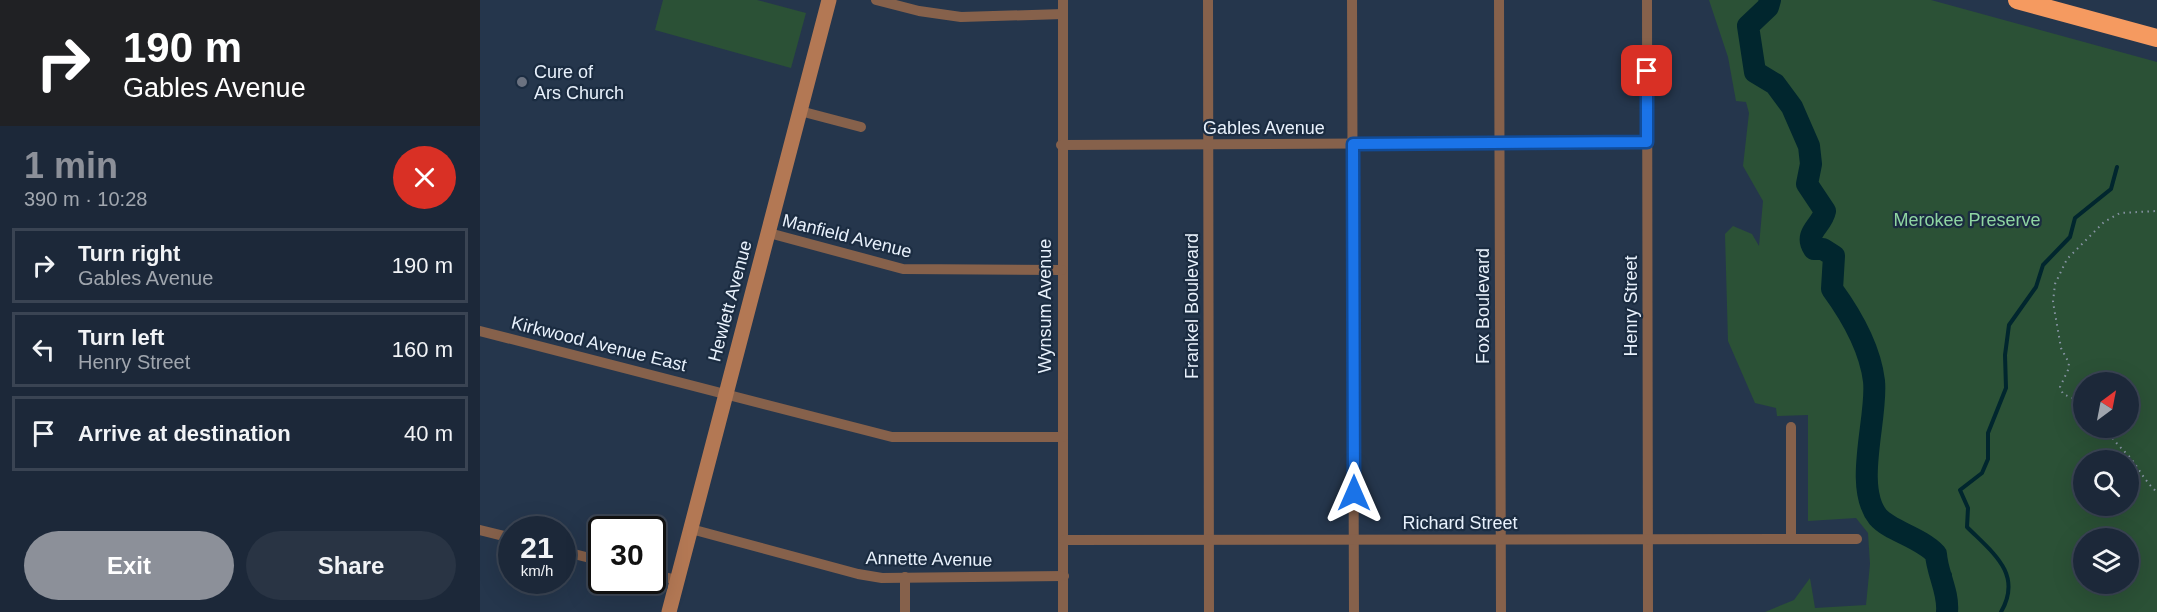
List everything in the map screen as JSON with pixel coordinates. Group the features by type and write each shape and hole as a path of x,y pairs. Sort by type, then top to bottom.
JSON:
{"highway":[{"path":"2017,0 2157,38"}],"street":[{"name":"Hewlett Avenue","path":"669,612 829,0"},
{"path":"876,0 919,12 961,17 1063,14"},
{"name":"Wynsum Avenue","path":"1063,0 1061,145 1063,612"},
{"name":"Frankel Boulevard","path":"1208,0 1209,612"},
{"path":"1352,0 1354,612"},
{"name":"Fox Boulevard","path":"1499,0 1501,612"},
{"name":"Henry Street","path":"1647,0 1648,612"},
{"path":"800,111 861,127"},
{"name":"Gables Avenue","path":"1061,145 1647,142"},
{"name":"Manfield Avenue","path":"769,232 903,269 1062,270"},
{"name":"Kirkwood Avenue East","path":"480,331 892,437 1063,436"},
{"path":"1791,427 1791,539"},
{"name":"Annette Avenue","path":"691,529 858,574 882,578 1064,576"},
{"path":"480,530 498,534"},
{"name":"Richard Street","path":"1064,540 1857,539"},
{"path":"666,577 677,580"},
{"path":"905,577 905,612"}],"path":[{"path":"2073,398 2063,394 2060,387 2068,370 2068,363 2061,348 2053,302 2055,284 2067,259 2104,222 2120,213 2157,210"},
{"path":"2112,438 2126,453 2148,485 2157,492"}],"green space":[{"path":"663,0 757,0 806,13 791,68 655,30"},
{"name":"Merokee Preserve","path":"1709,0 1931,0 2157,62 2157,612 1765,612 1794,600 1810,578 1815,608 1866,605 1870,564 1868,533 1856,518 1808,521 1808,415 1777,416 1776,408 1755,403 1728,341 1725,234 1733,226 1752,234 1759,246 1763,201 1743,166 1749,113 1746,102 1736,101 1728,57"}],"shaded area":[{"path":"1952,572 1951,591 1958,612 1943,612 1945,587"}],"waterway":[{"path":"1770,0 1768,7 1748,26 1755,72 1775,84 1792,107 1809,146 1811,164 1807,184 1825,211 1812,234 1811,243 1814,249 1823,249 1834,256 1832,289 1859,332 1872,369 1874,396 1867,470 1867,488 1871,504 1883,522 1922,543 1936,554 1946,597 1947,612"},
{"path":"2001,612 2007,599 2009,586 2007,575 1995,555 1967,527 1968,508 1960,490 1982,473 1988,459 1988,433 2006,388 2005,355 2009,325 2036,287 2043,265 2070,237 2075,218 2111,189 2117,167"}],"place":[{"name":"Cure of Ars Church","path":"522,82"}],"route":[{"path":"1354,493 1353,144 1647,142 1647,71"}]}
